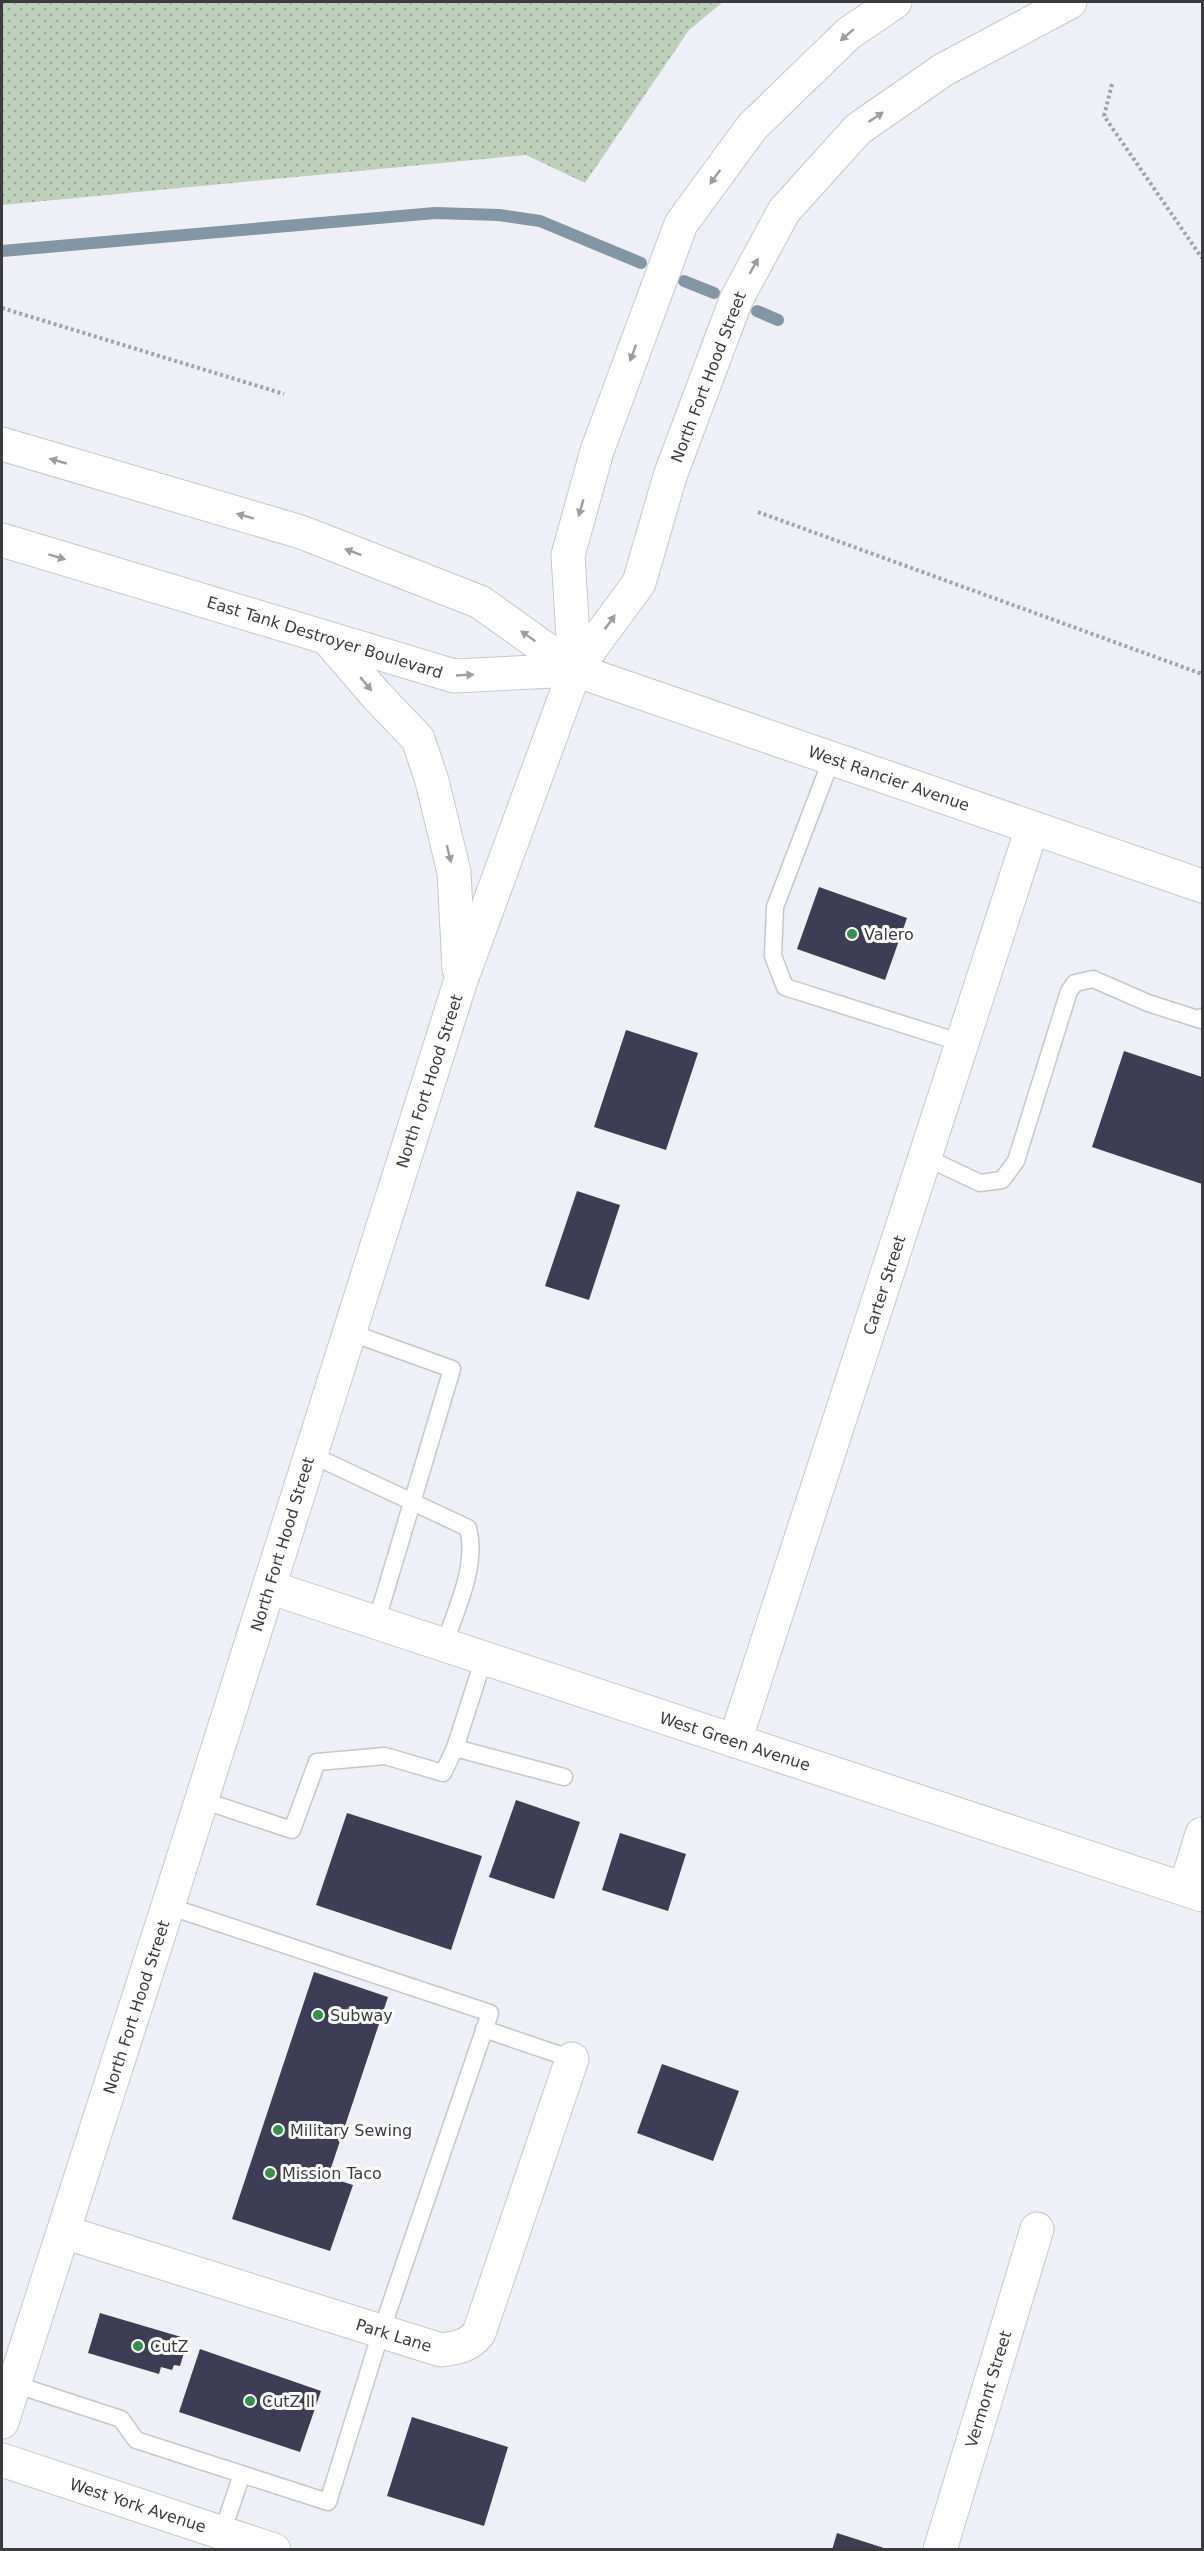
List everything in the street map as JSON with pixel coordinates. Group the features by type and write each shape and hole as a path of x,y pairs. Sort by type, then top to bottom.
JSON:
{"street":[{"name":"North Fort Hood Street","path":"575,670 568,555 597,452 681,224 752,127 849,33 895,2"},
{"name":"North Fort Hood Street","path":"2,2422 202,1800 460,983 575,670 639,583 670,476 736,300 784,212 858,129 943,70 1070,2"},
{"path":"2,444 302,532 407,573 480,602 575,670"},
{"name":"East Tank Destroyer Boulevard","path":"2,540 454,675 575,670"},
{"path":"328,639 418,739 432,781 454,872 460,983"},
{"name":"West Rancier Avenue","path":"575,670 1203,886"},
{"name":"Carter Street","path":"735,1742 1032,828"},
{"name":"West Green Avenue","path":"268,1587 1194,1892"},
{"path":"1194,1892 1203,1834"},
{"name":"Park Lane","path":"64,2232 441,2350 456,2348 472,2342 479,2333 572,2059"},
{"name":"Vermont Street","path":"940,2550 1037,2229"},
{"name":"West York Avenue","path":"2,2460 274,2550"}],"lane":[{"path":"832,759 775,907 773,956 785,987 962,1043"},
{"path":"925,1157 980,1183 1002,1180 1016,1161 1069,991 1075,983 1093,979 1148,1003 1202,1019"},
{"path":"349,1332 452,1369 376,1623"},
{"path":"310,1454 468,1528 470,1536 467,1573 444,1645"},
{"path":"202,1800 292,1830 317,1762 385,1756 443,1773 455,1748 484,1658"},
{"path":"455,1748 564,1777"},
{"path":"14,2384 121,2419 136,2440 328,2502 381,2332 490,2013 168,1906"},
{"path":"484,2029 572,2059"},
{"path":"222,2533 242,2474"}],"path":[{"path":"1112,84 1104,116 1203,258"},
{"path":"2,308 284,394"},
{"path":"758,512 1203,674"}],"green space":[{"path":"2,2 723,2 689,30 585,183 526,155 2,205"}],"building":[{"name":"Valero","path":"819,887 907,918 885,980 797,949"},
{"path":"626,1030 698,1053 666,1150 594,1127"},
{"path":"1124,1051 1202,1077 1202,1184 1092,1147"},
{"path":"577,1191 620,1205 589,1300 545,1286"},
{"path":"516,1800 580,1822 554,1899 489,1877"},
{"path":"347,1813 482,1856 451,1950 316,1905"},
{"path":"620,1833 686,1854 668,1911 602,1890"},
{"path":"314,1972 388,1997 328,2177 353,2185 330,2251 232,2219"},
{"path":"662,2064 739,2091 713,2161 637,2133"},
{"name":"CutZ","path":"100,2313 188,2339 180,2366 174,2365 172,2370 161,2367 159,2374 88,2353"},
{"name":"CutZ II","path":"200,2349 321,2391 300,2452 179,2412"},
{"path":"412,2417 508,2447 484,2526 387,2496"},
{"path":"837,2533 884,2548 883,2550 832,2550"}],"waterway":[{"path":"2,251 435,213 499,215 540,221 641,263"},
{"path":"684,281 714,293"},
{"path":"757,311 778,320"}],"place":[{"name":"Valero","path":"852,934"},
{"name":"Subway","path":"318,2015"},
{"name":"Military Sewing","path":"278,2130"},
{"name":"Mission Taco","path":"270,2173"},
{"name":"CutZ","path":"138,2346"},
{"name":"CutZ II","path":"250,2401"}]}
